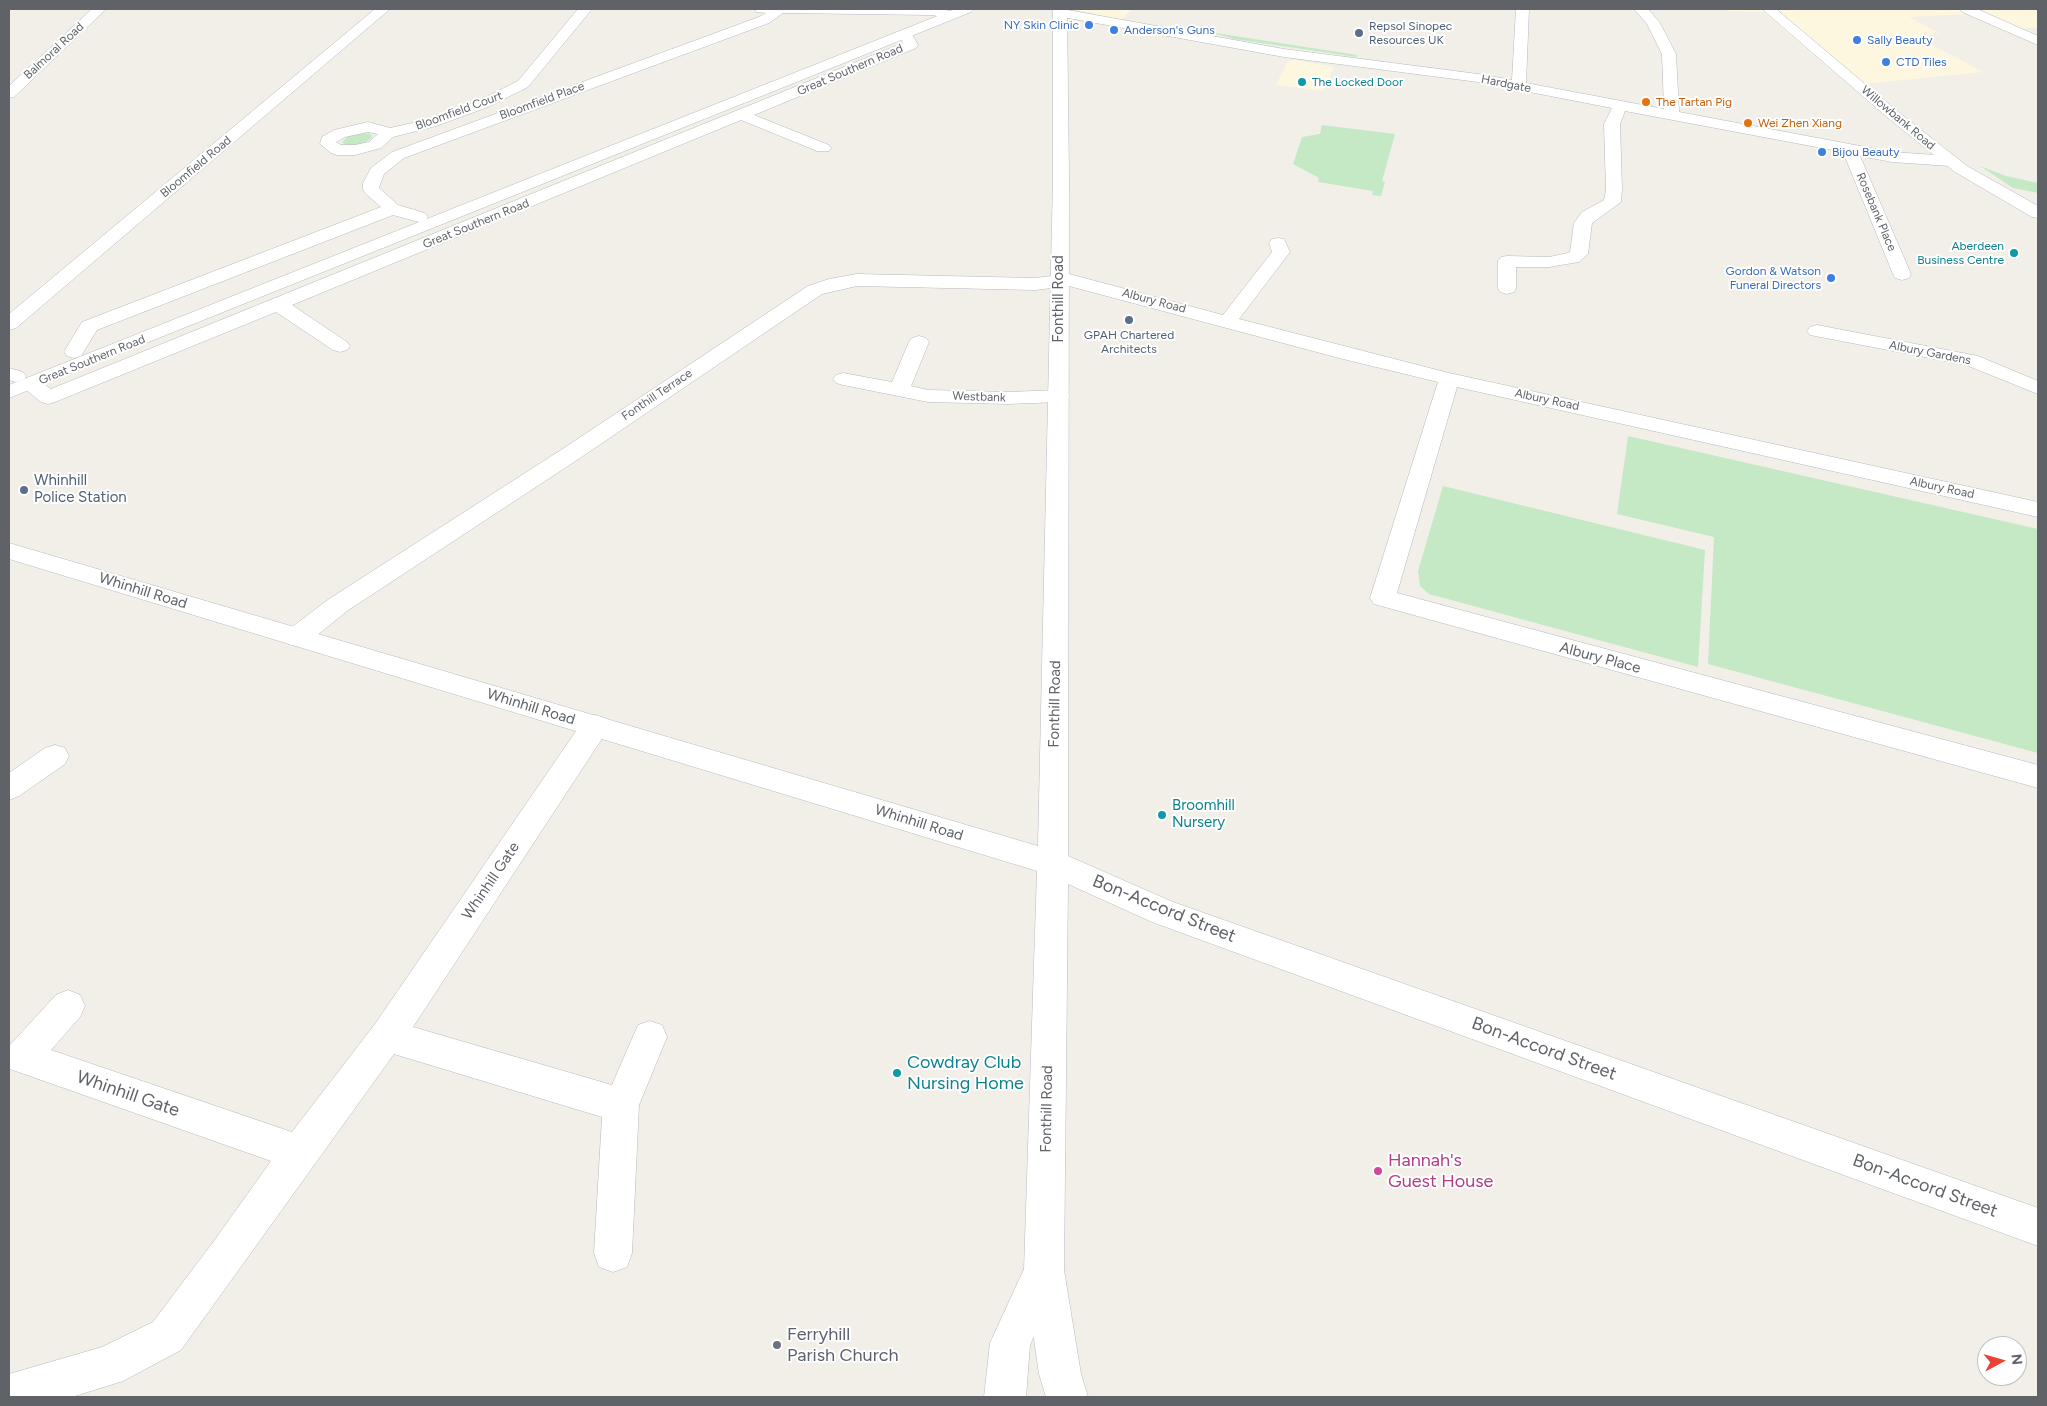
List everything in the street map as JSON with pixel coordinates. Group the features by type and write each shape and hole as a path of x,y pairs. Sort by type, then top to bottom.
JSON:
{"street":[{"name":"Balmoral Road","path":"9,94 99,9"},
{"name":"Bloomfield Road","path":"9,324 383,9"},
{"name":"Bloomfield Court","path":"386,134 431,123 484,104 523,84 585,9"},
{"path":"754,9 947,11"},
{"name":"Bloomfield Place","path":"419,217 392,209 372,189 371,183 383,165 398,155 764,20 780,9"},
{"path":"1519,86 1523,9"},
{"path":"1641,9 1653,23 1669,54 1672,115"},
{"name":"Willowbank Road","path":"1768,9 1950,161 1983,183 2035,209"},
{"path":"1967,9 2038,41"},
{"name":"Great Southern Road","path":"15,381 905,34 947,11"},
{"name":"Great Southern Road","path":"15,381 74,352 910,23 947,11"},
{"name":"Hardgate","path":"1061,11 1284,53 1478,78 1850,150 1905,159 1950,161"},
{"name":"Fonthill Road","path":"1061,11 1062,178 1058,281 1059,396 1053,863 1044,1270 1060,1374 1067,1397"},
{"name":"Great Southern Road","path":"15,381 48,398 912,45 905,34"},
{"path":"1507,288 1507,261 1549,262 1574,258 1579,254 1583,223 1588,216 1612,202 1614,190 1612,124 1620,106"},
{"path":"742,115 824,148"},
{"name":"Rosebank Place","path":"1850,150 1902,274"},
{"name":"Great Southern Road","path":"74,352 89,326 392,209"},
{"path":"1228,321 1281,252 1278,243"},
{"name":"Fonthill Terrace","path":"296,637 338,605 572,453 815,290 829,285 857,280 1035,284 1058,281"},
{"name":"Albury Road","path":"1058,281 1078,282 1350,355 1449,379 2038,509"},
{"path":"278,304 340,346"},
{"name":"Albury Gardens","path":"1818,331 1970,360 2038,388"},
{"path":"899,390 919,342"},
{"name":"Westbank","path":"843,379 928,396 1008,398 1059,396"},
{"name":"Albury Place","path":"1449,379 1383,598 2038,777"},
{"name":"Whinhill Road","path":"9,551 1053,863"},
{"name":"Whinhill Gate","path":"9,1395 108,1366 167,1336 228,1255 299,1153 387,1036 596,726"},
{"path":"9,788 55,756"},
{"name":"Bon-Accord Street","path":"1053,863 1163,912 2038,1227"},
{"name":"Whinhill Gate","path":"68,1006 22,1057 299,1153"},
{"path":"387,1036 621,1105"},
{"path":"613,1253 621,1105 650,1037"},
{"path":"1005,1397 1010,1343 1044,1270"}],"shaded area":[{"path":"1073,9 1132,9 1121,20"},
{"path":"1724,9 2038,9 2038,27 2005,31 1969,14 1909,17 1939,33 1915,36 1983,72 1874,83 1846,82 1763,12 1729,11"},
{"path":"1294,60 1334,67 1323,91 1276,85 1288,61"}],"green space":[{"path":"1209,32 1357,55 1357,57 1234,39"},
{"path":"1322,125 1395,134 1382,181 1385,182 1381,196 1372,195 1373,191 1318,182 1319,178 1293,164 1302,137 1320,134"},
{"path":"363,133 371,134 372,138 356,145 346,145 342,142 348,136"},
{"path":"1980,166 2006,176 2038,183 2038,193 2013,188"},
{"path":"1628,436 2038,529 2038,753 1708,664 1714,537 1617,514"},
{"path":"1443,486 1705,550 1698,667 1429,594 1420,586 1418,571"}],"place":[{"name":"NY Skin Clinic","path":"1089,25"},
{"name":"Anderson's Guns","path":"1114,30"},
{"name":"Repsol Sinopec Resources UK","path":"1359,33"},
{"name":"Sally Beauty","path":"1857,40"},
{"name":"CTD Tiles","path":"1886,62"},
{"name":"The Locked Door","path":"1302,82"},
{"name":"The Tartan Pig","path":"1646,102"},
{"name":"Wei Zhen Xiang","path":"1748,123"},
{"name":"Bijou Beauty","path":"1822,152"},
{"name":"Aberdeen Business Centre","path":"2014,253"},
{"name":"Gordon & Watson Funeral Directors","path":"1831,278"},
{"name":"GPAH Chartered Architects","path":"1129,320"},
{"name":"Whinhill Police Station","path":"24,490"},
{"name":"Broomhill Nursery","path":"1162,815"},
{"name":"Cowdray Club Nursing Home","path":"897,1073"},
{"name":"Hannah's Guest House","path":"1378,1171"},
{"name":"Ferryhill Parish Church","path":"777,1345"}]}
